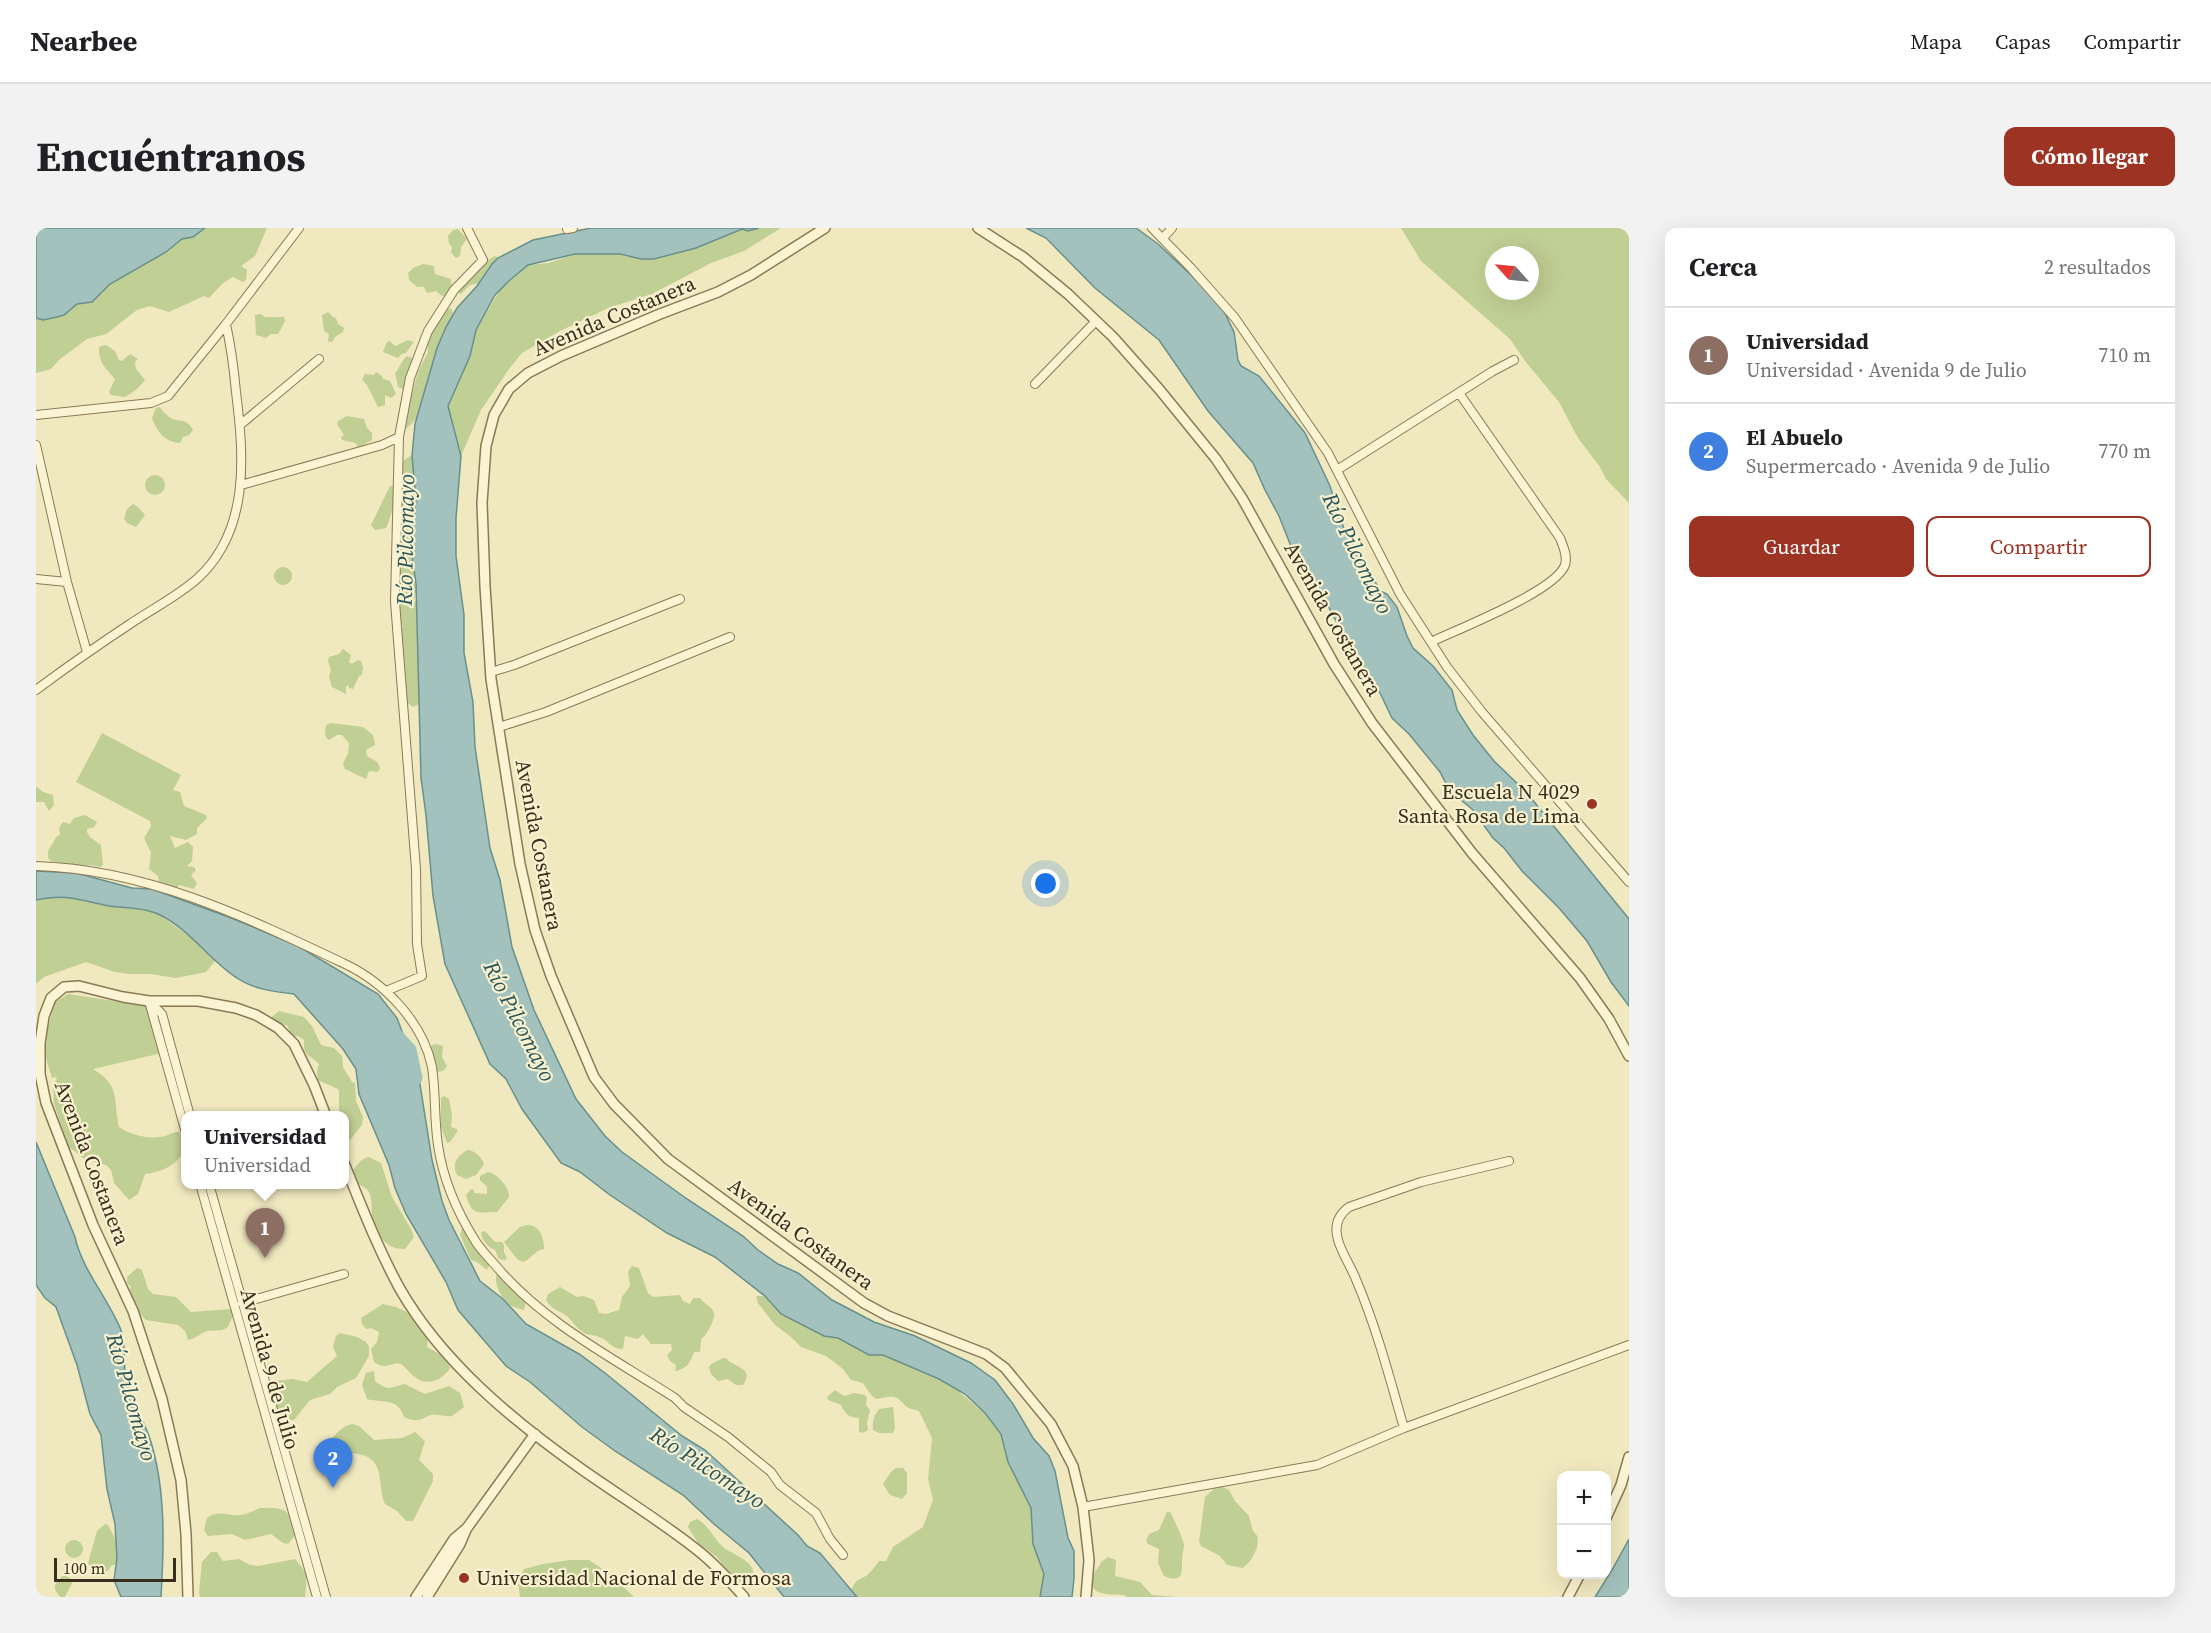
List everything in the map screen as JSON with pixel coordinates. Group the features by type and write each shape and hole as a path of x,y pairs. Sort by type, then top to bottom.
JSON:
{"street":[{"path":"36,415 152,403 168,396 299,228"},
{"path":"386,991 422,975 417,944 416,869 395,602 399,437 410,378 428,331 454,290 483,260 467,228"},
{"name":"Avenida Costanera","path":"825,228 751,275 718,292 561,356 528,373 509,389 494,415 489,435 482,504 491,672 520,864 535,930 551,976 594,1077 614,1104 668,1159 864,1303 888,1316 986,1354 1005,1368 1052,1424 1073,1466 1083,1507 1089,1560 1086,1597"},
{"name":"Avenida Costanera","path":"978,228 1023,257 1068,294 1096,321 1159,389 1216,459 1242,498 1334,664 1372,723 1472,853 1580,978 1609,1019 1629,1056"},
{"path":"1152,228 1234,318 1328,453 1400,594 1447,667 1482,712 1629,882"},
{"path":"1163,238 1172,228"},
{"path":"1035,384 1096,321"},
{"path":"36,690 87,652 198,578 213,561 229,536 241,485 243,453 226,324"},
{"path":"240,425 319,358"},
{"path":"1337,470 1514,360"},
{"path":"1431,642 1514,603 1559,575 1565,564 1566,555 1560,538 1459,393"},
{"path":"241,485 382,445 399,437"},
{"path":"36,445 67,582 87,652"},
{"path":"36,579 67,582"},
{"path":"491,672 680,600"},
{"path":"499,727 546,712 730,637"},
{"path":"36,866 77,868 167,888 220,908 344,963 386,991 412,1021 432,1066 438,1144 449,1189 452,1200 477,1244 513,1287 553,1321 675,1398 771,1472 780,1485 816,1513 830,1539 843,1555"},
{"name":"Avenida Costanera","path":"188,1597 181,1480 162,1399 134,1311 93,1226 46,1103 40,1074 40,1043 44,1016 51,998 64,987 79,986 149,1001 198,1001 236,1008 256,1015 278,1028 294,1044 324,1111"},
{"path":"149,1001 162,1014 189,1111"},
{"path":"149,1001 181,1115"},
{"path":"1404,1428 1358,1282 1338,1240 1336,1226 1340,1214 1348,1207 1421,1182 1509,1161"},
{"path":"349,1173 366,1218 400,1289 444,1351 489,1395 535,1434 578,1467 696,1549 718,1568 744,1597"},
{"name":"Avenida 9 de Julio","path":"201,1189 317,1597"},
{"name":"Avenida 9 de Julio","path":"210,1189 326,1597"},
{"path":"217,1247 226,1244"},
{"path":"242,1303 344,1274"},
{"path":"1083,1507 1317,1465 1404,1428 1629,1346"},
{"path":"427,1597 460,1544 467,1528 535,1434"},
{"path":"1611,1507 1621,1485 1629,1457"},
{"path":"288,1499 297,1497"},
{"path":"416,1597 453,1539 467,1528"},
{"path":"1568,1597 1578,1579"}],"green space":[{"path":"205,228 267,228 255,256 241,266 247,270 246,280 243,282 233,277 223,283 209,298 204,296 169,312 150,306 137,310 106,334 87,339 60,359 51,369 36,373 36,318 46,320 70,310 77,304 92,302 110,284 166,252 182,239 193,237"},
{"path":"759,228 781,228 744,251 711,263 652,294 608,308 560,331 522,353 481,410 461,456 448,407 470,356 476,330 500,290 528,265 549,263 575,254 620,254 628,257 697,248 701,244 742,229 748,231"},
{"path":"1401,228 1629,228 1629,503 1606,479 1600,467 1578,438 1559,402 1510,339 1421,261"},
{"path":"458,229 467,239 461,247 460,256 456,258 451,252 452,247 448,236 453,230"},
{"path":"495,256 499,258 488,268 479,283 470,285 461,294 454,291 483,263"},
{"path":"423,264 434,266 435,274 451,279 452,289 448,295 442,296 436,291 427,293 424,287 417,287 409,280 408,273"},
{"path":"449,308 452,309 454,319 433,371 430,371 426,400 418,416 407,428 405,427 410,400 418,372 428,352 427,340 437,321"},
{"path":"328,312 344,328 343,332 332,342 328,341 329,334 324,331 322,315"},
{"path":"261,314 265,317 284,317 285,321 278,334 271,334 266,338 256,335 255,315"},
{"path":"408,340 414,342 406,353 398,358 383,352 387,342 390,341 395,346"},
{"path":"106,345 115,351 119,360 122,361 130,354 138,359 135,362 136,369 145,380 125,397 111,395 109,392 115,379 103,365 99,353 99,347"},
{"path":"407,356 414,359 405,390 398,387 395,373"},
{"path":"376,372 383,379 390,381 396,394 391,398 385,395 385,405 378,407 362,380 365,374 374,375"},
{"path":"160,407 171,418 184,421 193,430 189,435 183,437 180,443 166,438 156,428 152,418 156,408"},
{"path":"347,416 364,419 367,428 372,433 372,440 360,447 356,443 342,440 341,437 344,435 337,424"},
{"path":"414,454 419,498 413,506 416,518 411,530 416,545 418,565 414,600 419,607 419,704 413,707 406,702 404,656 397,648 397,639 403,626 398,619 401,601 398,596 401,471 404,460"},
{"path":"155,475 162,478 165,485 162,492 155,495 148,492 145,485 148,478"},
{"path":"390,486 393,486 394,497 390,518 386,528 375,530 371,525"},
{"path":"133,504 145,515 136,527 124,519 127,509"},
{"path":"279,567 287,567 292,572 290,583 279,585 274,580 274,572"},
{"path":"343,649 351,655 349,662 352,664 358,660 361,661 363,668 362,675 359,676 353,689 348,685 346,687 346,694 332,687 329,677 331,670 329,657 339,654"},
{"path":"331,723 363,727 373,735 375,745 366,750 366,753 378,763 380,768 378,772 369,771 366,779 345,769 343,763 348,754 349,743 342,735 327,739 326,725"},
{"path":"102,733 181,775 173,790 180,792 184,806 206,815 207,818 197,828 197,834 186,840 170,836 175,848 188,842 193,847 192,861 187,866 194,867 196,870 191,875 197,883 194,889 179,885 176,890 160,886 158,876 149,869 151,853 144,838 151,826 150,821 76,782"},
{"path":"36,786 43,792 53,795 54,805 49,811 44,802 36,802"},
{"path":"85,815 97,822 94,827 87,829 87,832 101,845 103,865 81,867 51,861 48,858 48,851 60,835 59,828 63,822 70,824 74,818"},
{"path":"64,896 106,906 146,910 160,915 189,936 215,961 206,972 176,978 115,972 86,962 44,977 36,984 36,900"},
{"path":"68,994 147,1006 162,1053 93,1069 102,1075 112,1087 119,1127 147,1137 159,1137 179,1132 181,1135 181,1155 177,1161 159,1171 145,1174 138,1194 129,1200 114,1183 111,1170 106,1165 86,1160 69,1147 54,1104 53,1088 57,1077 52,1078 45,1055 48,1027 55,1002"},
{"path":"279,1011 304,1017 312,1026 321,1045 334,1048 342,1056 343,1067 355,1083 356,1101 363,1117 362,1125 350,1140 349,1111 339,1111 339,1090 318,1080 319,1064 306,1053 304,1040 298,1036 292,1036 287,1025 282,1026 270,1018"},
{"path":"434,1044 443,1047 442,1057 447,1066 443,1071 437,1072 429,1048"},
{"path":"444,1096 449,1099 452,1115 451,1127 457,1129 450,1142 447,1143 441,1127 441,1098"},
{"path":"467,1150 477,1154 484,1164 476,1175 466,1179 457,1175 455,1163 458,1157"},
{"path":"369,1157 381,1163 392,1197 411,1229 414,1237 405,1249 392,1247 382,1239 372,1216 369,1192 354,1181 352,1172 361,1161"},
{"path":"488,1172 502,1182 509,1197 497,1212 477,1212 471,1207 466,1195 471,1189 474,1193 487,1194 487,1187 480,1180 480,1176"},
{"path":"527,1225 538,1229 544,1249 537,1251 523,1262 517,1259 504,1242 520,1227"},
{"path":"466,1227 491,1262 487,1270 471,1260 460,1235 462,1228"},
{"path":"483,1231 495,1242 502,1242 507,1258 505,1260 499,1259 495,1250 486,1243 481,1233"},
{"path":"632,1266 639,1268 648,1293 653,1297 680,1295 683,1301 690,1304 693,1298 700,1298 713,1310 713,1321 701,1339 700,1352 694,1352 682,1369 675,1371 676,1365 667,1355 672,1350 671,1344 651,1344 643,1334 638,1339 625,1336 623,1349 615,1348 602,1338 583,1333 568,1317 553,1308 546,1300 548,1294 560,1287 577,1297 584,1296 594,1300 599,1313 606,1314 619,1310 622,1297 630,1286 628,1272"},
{"path":"137,1268 142,1270 148,1289 153,1294 176,1297 191,1312 232,1309 234,1313 228,1327 208,1331 188,1340 185,1331 178,1325 146,1320 137,1311 129,1292 131,1287 127,1283 127,1277"},
{"path":"500,1272 526,1303 524,1310 510,1305 501,1295 496,1282 497,1273"},
{"path":"756,1296 765,1296 781,1314 824,1336 838,1338 869,1355 883,1355 950,1384 983,1412 1001,1434 1008,1462 1031,1508 1033,1544 1044,1574 1040,1597 857,1597 851,1592 856,1582 868,1574 879,1561 886,1561 893,1547 923,1527 933,1500 928,1479 932,1438 919,1411 907,1407 895,1397 876,1399 863,1383 851,1380 843,1369 826,1356 801,1347 775,1325 758,1303"},
{"path":"383,1304 415,1316 428,1335 427,1347 441,1355 449,1364 450,1368 443,1376 434,1381 425,1382 413,1376 401,1364 383,1366 374,1362 371,1349 377,1342 379,1332 371,1328 366,1329 361,1318"},
{"path":"340,1333 357,1337 366,1342 369,1347 369,1356 356,1378 337,1387 330,1394 310,1400 294,1420 287,1420 277,1415 266,1389 274,1381 293,1379 307,1382 337,1356 333,1347 336,1336"},
{"path":"723,1358 745,1371 747,1375 743,1385 736,1385 728,1379 718,1381 711,1374 709,1367 711,1364"},
{"path":"374,1371 375,1381 387,1388 405,1384 425,1394 449,1386 460,1393 464,1407 452,1416 432,1415 420,1420 404,1417 398,1406 389,1402 367,1399 362,1385 366,1373"},
{"path":"835,1390 844,1396 854,1393 865,1395 866,1405 870,1410 868,1430 859,1432 859,1418 850,1416 841,1405 828,1400 827,1397"},
{"path":"893,1407 895,1428 893,1433 879,1433 873,1430 874,1419 879,1409"},
{"path":"352,1424 359,1426 374,1440 402,1438 415,1432 425,1441 419,1460 433,1474 433,1481 413,1521 406,1521 397,1511 385,1504 376,1464 371,1459 351,1453 340,1463 334,1465 328,1462 325,1442 344,1427"},
{"path":"896,1468 903,1468 907,1473 907,1493 902,1499 890,1495 883,1484"},
{"path":"1218,1485 1229,1490 1235,1501 1249,1516 1253,1531 1258,1537 1257,1548 1251,1560 1243,1568 1227,1565 1220,1556 1201,1546 1199,1542 1205,1497"},
{"path":"260,1508 276,1508 286,1511 296,1534 288,1544 271,1534 245,1540 232,1534 208,1536 204,1530 207,1518 211,1515 241,1515"},
{"path":"1167,1512 1170,1512 1184,1544 1182,1572 1175,1579 1164,1576 1158,1563 1159,1549 1146,1541 1149,1534 1159,1530"},
{"path":"697,1519 723,1547 751,1566 752,1576 746,1582 735,1581 717,1557 698,1543 688,1527 690,1522"},
{"path":"105,1524 108,1525 117,1542 118,1563 111,1566 105,1574 92,1569 88,1563 97,1531"},
{"path":"74,1540 80,1543 83,1549 80,1555 74,1558 68,1555 65,1549 68,1543"},
{"path":"211,1552 217,1552 223,1561 239,1559 250,1565 258,1566 295,1559 307,1574 305,1597 200,1597 202,1562"},
{"path":"1108,1557 1116,1560 1115,1576 1140,1582 1152,1595 1177,1597 1126,1597 1102,1593 1094,1589 1092,1578 1101,1562"},
{"path":"570,1560 589,1560 610,1574 634,1597 520,1597 518,1582 524,1569"},
{"path":"63,1575 70,1578 72,1583 65,1597 60,1597 55,1590 55,1585"}],"water":[{"path":"36,228 205,228 193,237 182,239 166,252 110,284 92,302 77,304 64,315 43,320 36,318"},
{"path":"591,228 759,228 748,231 742,229 696,248 654,259 641,259 620,254 575,254 528,265 495,295 476,330 470,356 448,406 461,456 456,518 456,556 464,615 464,653 473,702 475,747 490,848 500,880 512,947 534,1010 576,1099 605,1136 622,1152 743,1236 778,1264 798,1273 832,1300 874,1322 915,1336 971,1363 995,1380 1013,1404 1033,1438 1049,1456 1055,1471 1068,1538 1074,1551 1072,1597 1040,1597 1044,1574 1033,1544 1031,1508 1008,1462 1001,1434 985,1413 965,1394 939,1379 883,1355 869,1355 838,1338 824,1336 781,1314 765,1296 715,1257 667,1233 580,1172 561,1163 522,1109 506,1079 490,1064 445,964 433,896 421,778 416,584 411,548 416,499 412,456 415,424 437,348 446,327 457,308 477,286 492,264 498,258 533,240"},
{"path":"1026,228 1136,228 1158,244 1222,307 1234,332 1241,366 1259,376 1305,433 1330,486 1346,535 1366,564 1380,591 1387,594 1397,607 1413,648 1433,666 1452,690 1457,710 1473,735 1494,761 1527,793 1629,919 1629,1006 1611,982 1587,941 1493,838 1472,809 1450,791 1440,772 1409,734 1392,718 1380,693 1294,554 1279,516 1253,463 1208,411 1159,340 1095,288 1046,238"},
{"path":"36,871 76,873 132,888 152,889 234,919 298,946 378,994 397,1018 419,1078 432,1160 442,1201 449,1220 480,1281 503,1299 526,1324 579,1354 682,1436 705,1450 798,1535 807,1546 820,1553 857,1597 784,1597 749,1553 683,1495 582,1427 530,1382 506,1366 458,1310 446,1282 406,1214 395,1188 389,1165 359,1094 356,1069 343,1049 294,994 264,989 243,982 227,971 179,927 151,911 71,898 55,897 36,900"},
{"path":"36,1142 83,1261 116,1318 123,1336 127,1384 150,1439 159,1477 163,1538 161,1597 121,1597 114,1580 117,1558 115,1524 107,1489 101,1435 90,1414 77,1365 56,1307 45,1298 36,1285"},
{"path":"1629,1539 1629,1597 1595,1597 1606,1579 1611,1579 1612,1570"}],"waterway":[{"name":"Río Pilcomayo","path":"396,1036 409,1050 415,1078"}],"place":[{"name":"Escuela N 4029 Santa Rosa de Lima","path":"1592,804"},
{"name":"Universidad","path":"265,1258"},
{"name":"El Abuelo","path":"333,1488"},
{"name":"Universidad Nacional de Formosa","path":"464,1578"}]}
